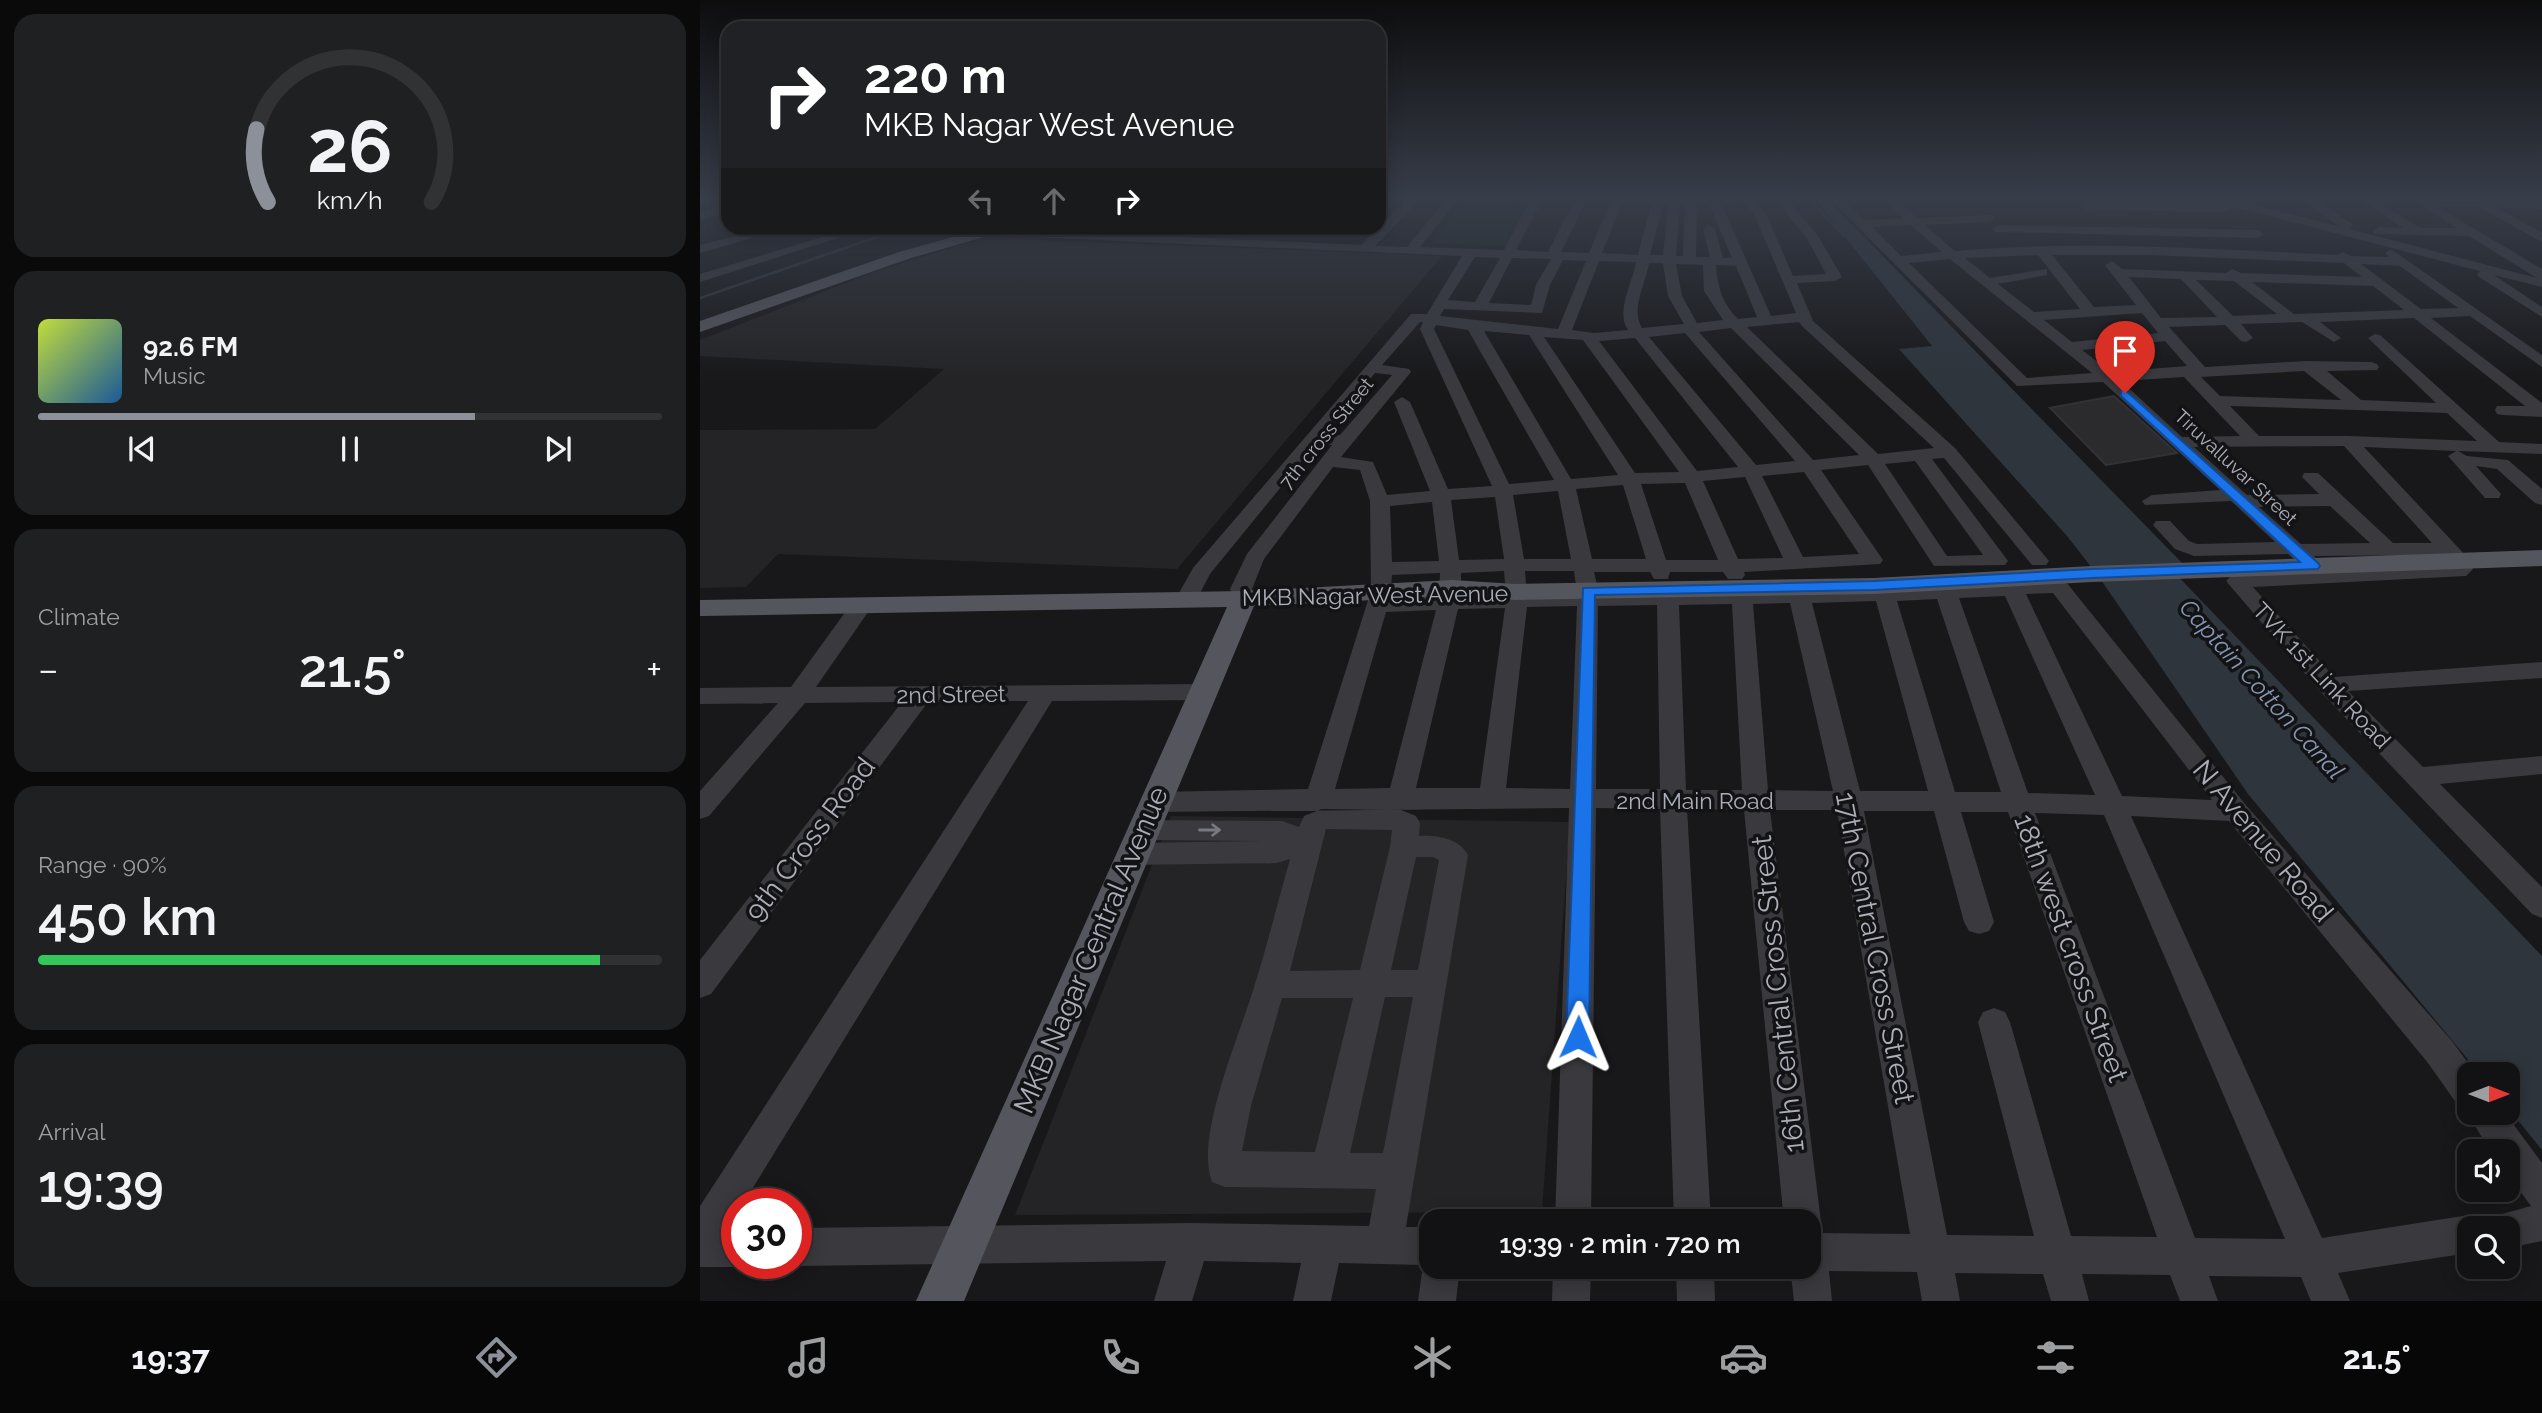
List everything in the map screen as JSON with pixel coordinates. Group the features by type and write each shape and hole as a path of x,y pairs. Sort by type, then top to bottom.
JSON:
{"main road":[{"path":"700,324 892,260"},
{"name":"MKB Nagar West Avenue","path":"700,608 1244,599 1450,585 1516,597 1586,586 1667,596 1756,594 2092,573 2202,570 2301,555 2456,556 2538,561"},
{"name":"MKB Nagar Central Avenue","path":"940,1301 1244,599"}],"street":[{"path":"700,266 722,260"},
{"path":"700,278 760,260"},
{"path":"1467,260 1427,329 1503,491 1512,533 1516,597 1492,798"},
{"path":"1480,307 1507,260"},
{"path":"1554,260 1543,285 1563,335"},
{"path":"1555,311 1592,260"},
{"path":"1639,260 1738,262 1772,319"},
{"path":"1644,260 1632,297 1632,325 1751,471 1795,561"},
{"path":"1779,260 1805,320 1949,452 2039,561"},
{"path":"1788,280 1835,277 1825,260"},
{"path":"1898,260 2023,383 2193,371 2307,366 2371,367"},
{"name":"Tiruvalluvar Street","path":"1959,260 2107,377 2301,555"},
{"path":"2049,260 2090,312"},
{"path":"2108,260 2193,371 2253,440"},
{"path":"2215,260 2295,316 2334,338"},
{"path":"2348,260 2542,412"},
{"path":"2360,260 2402,262"},
{"path":"2399,260 2542,362"},
{"path":"2451,260 2542,283"},
{"path":"2517,260 2542,275"},
{"path":"1450,585 1514,565 1586,586 1657,564 1730,566 1795,561 1872,561 1810,467 1691,329 1672,295 1668,261"},
{"path":"1713,262 1711,291 1716,303 1874,460 1941,562 1998,561 1921,457"},
{"path":"2470,265 2542,313"},
{"path":"1989,282 2042,272"},
{"path":"2119,273 2375,282"},
{"path":"2183,274 2246,338"},
{"path":"2303,279 2355,314"},
{"path":"1435,311 1480,307 1555,311"},
{"path":"2032,317 2146,309"},
{"path":"1435,311 1474,326 1589,338 1772,319 1805,320"},
{"name":"7th cross Street","path":"1371,368 1408,324 1416,317 1435,311"},
{"path":"2157,323 2295,316 2472,312"},
{"path":"1474,326 1566,485 1586,586 1573,1209"},
{"path":"1534,332 1630,479 1667,596 1673,799 1692,1209"},
{"path":"2069,347 2169,336"},
{"path":"1589,338 1692,477 1711,516 1730,566 1756,594 1800,598 2013,590 2112,803 2330,1301"},
{"path":"2375,338 2495,448"},
{"path":"2467,351 2528,352"},
{"path":"2307,366 2317,371 2358,406"},
{"path":"1186,600 1200,572 1371,368"},
{"name":"7th cross Street","path":"1244,599 1241,589 1254,558 1328,461 1403,372 1371,368"},
{"path":"2218,401 2452,408"},
{"path":"1401,798 1450,585 1441,495 1402,402"},
{"path":"2503,410 2542,412"},
{"path":"1311,438 1346,441"},
{"path":"2178,442 2349,441 2542,449"},
{"path":"2349,441 2456,556"},
{"path":"2446,446 2492,494"},
{"path":"1380,501 1630,479 1692,477 1810,467 1949,452"},
{"path":"2461,460 2502,464 2542,499"},
{"path":"1319,797 1380,589 1380,501 1367,466 1328,461"},
{"path":"2311,477 2388,550"},
{"path":"2151,501 2239,498 2333,500"},
{"path":"2163,526 2182,545 2194,550 2301,555 2388,550 2456,556"},
{"name":"TVK 1st Link Road","path":"2456,556 2463,566 2459,572 2236,581 2328,685 2542,906"},
{"name":"N Avenue Road","path":"2013,590 2059,586 2236,811 2440,1052 2457,1076"},
{"name":"18th west cross Street","path":"1946,593 2018,803 2199,1301"},
{"name":"16th Central Cross Street","path":"1756,594 1756,800 1802,1209"},
{"path":"1885,595 1979,922"},
{"name":"17th Central Cross Street","path":"1800,598 1849,801 1941,1301"},
{"path":"700,809 797,697 862,605"},
{"path":"2328,685 2542,670"},
{"path":"700,1240 1046,692"},
{"name":"2nd Street","path":"700,696 1202,692"},
{"name":"9th Cross Road","path":"700,984 920,694"},
{"path":"2417,776 2540,767"},
{"name":"2nd Main Road","path":"1143,829 1319,797 2112,803 2236,811"},
{"path":"1328,1172 1404,846 1406,823 1401,820 1322,819 1314,823 1308,843 1223,1157 1226,1169 1328,1172 1398,1171"},
{"path":"1143,829 1267,852 1308,843"},
{"path":"1384,1245 1454,855 1436,846 1404,846"},
{"path":"1271,985 1431,983"},
{"path":"1994,1022 2070,1301"},
{"path":"2493,1125 2542,1193"},
{"path":"2520,1227 2542,1223"},
{"path":"1821,1252 2312,1258 2457,1236"},
{"path":"1173,1301 1191,1242"},
{"path":"812,1247 1191,1242 1419,1245"},
{"path":"1312,1301 1324,1244"},
{"path":"700,1248 721,1248"},
{"path":"1437,1301 1440,1279"},
{"path":"1571,1301 1572,1279"},
{"path":"1695,1279 1696,1301"},
{"path":"1810,1279 1813,1301"}],"shaded area":[{"path":"914,260 1439,260 1177,569 778,554 746,587 700,588 700,430 875,429 944,369 700,356 700,340 874,272"},
{"path":"1171,816 1570,822 1542,1209 1419,1209 1419,1213 1015,1215"}],"water":[{"name":"Captain Cotton Canal","path":"1863,260 1886,260 2186,567 2172,570 2542,956 2542,1150 2520,1123 2520,1062 2470,1062 2248,794 2099,577 2067,536 1899,349 1932,346"}],"building":[{"path":"2114,396 2177,453 2106,465 2050,408"}],"waterway":[{"path":"700,298 811,260"}],"route":[{"path":"1578,1037 1588,591 1666,592 1874,586 2092,573 2313,566 2125,393"}]}
